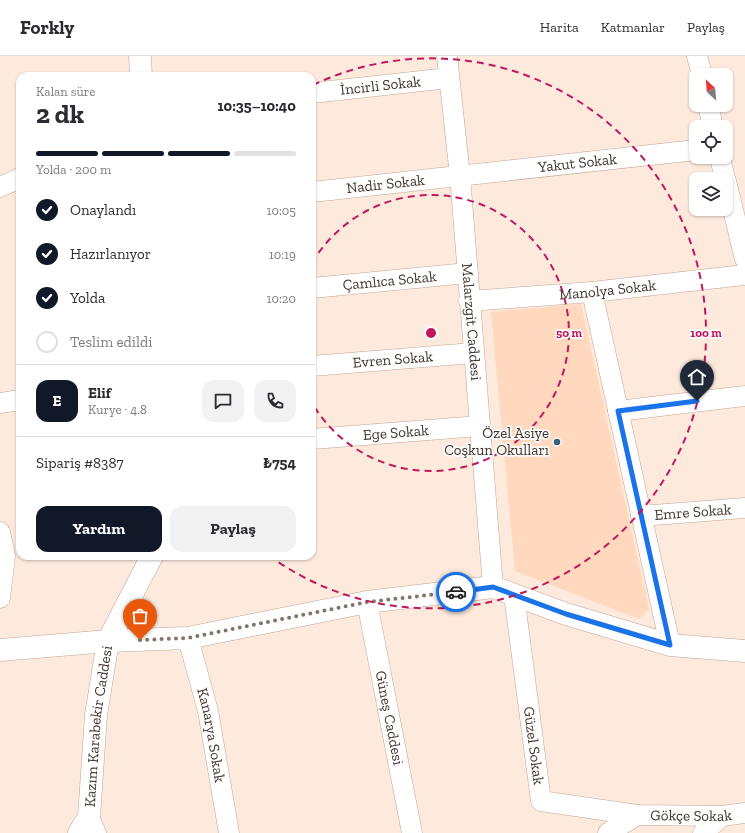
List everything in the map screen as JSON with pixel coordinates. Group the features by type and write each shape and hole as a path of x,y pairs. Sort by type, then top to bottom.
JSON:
{"street":[{"path":"140,56 142,72"},
{"path":"697,56 700,68"},
{"name":"Malarzgit Caddesi","path":"451,57 449,78 460,176 473,353 493,587"},
{"name":"İncirli Sokak","path":"316,93 449,78"},
{"name":"Yakut Sokak","path":"460,176 689,151"},
{"name":"Nadir Sokak","path":"316,192 460,176"},
{"path":"0,187 16,180"},
{"path":"733,209 745,259"},
{"name":"Çamlıca Sokak","path":"316,288 468,273"},
{"name":"Manolya Sokak","path":"469,301 592,292 745,275"},
{"path":"592,292 670,645"},
{"name":"Evren Sokak","path":"316,366 473,353"},
{"path":"618,411 745,396"},
{"path":"0,403 16,401"},
{"name":"Ege Sokak","path":"316,439 480,426"},
{"name":"Emre Sokak","path":"641,516 745,508"},
{"path":"0,532 5,556 0,598"},
{"name":"Kazım Karabekir Caddesi","path":"88,828 96,715 108,641 150,560"},
{"path":"1,647 188,638 367,602 493,587 566,614 670,645 745,651"},
{"name":"Güzel Sokak","path":"514,595 541,801 637,815"},
{"name":"Güneş Caddesi","path":"367,602 412,833"},
{"name":"Kanarya Sokak","path":"188,638 208,711 229,833"},
{"name":"Gökçe Sokak","path":"637,815 722,816 745,813"},
{"path":"608,833 637,815"},
{"path":"703,833 722,816"}],"shaded area":[{"name":"Özel Asiye Coşkun Okulları","path":"581,304 649,609 639,619 515,571 491,312"}],"way so far":[{"path":"140,640 188,638 367,602 456,592"}],"place":[{"name":"Özel Asiye Coşkun Okulları","path":"557,442"}],"route":[{"path":"456,592 493,587 566,614 670,645 618,411 697,401"}]}
